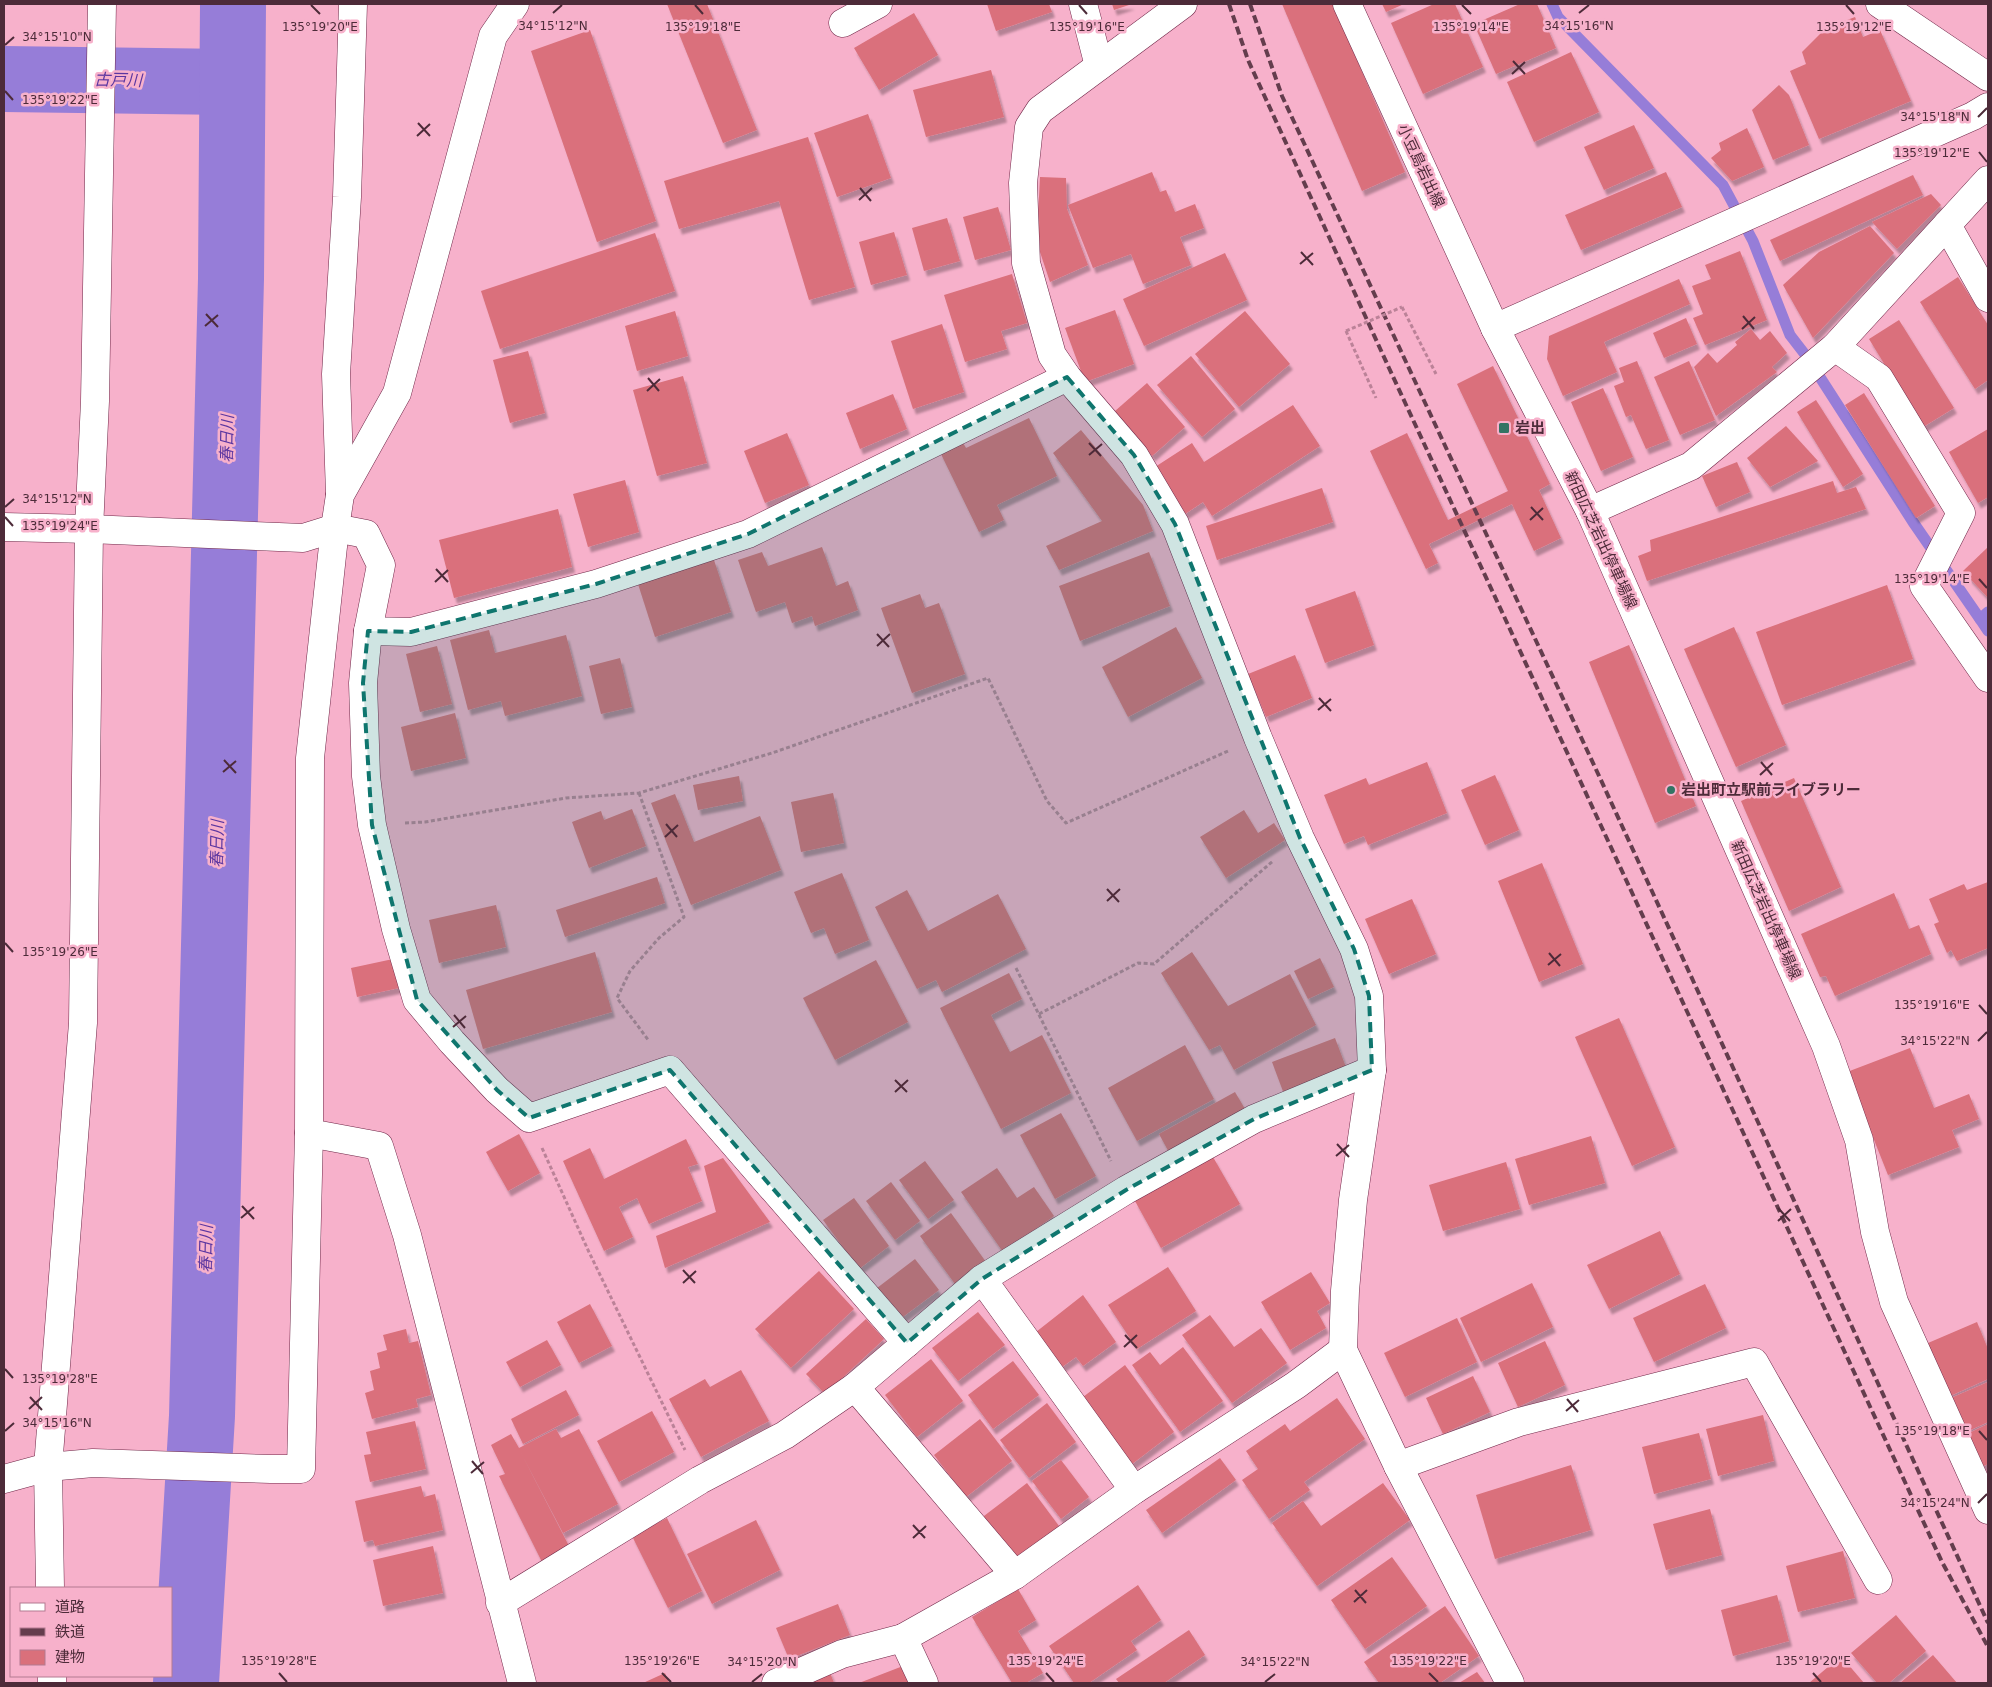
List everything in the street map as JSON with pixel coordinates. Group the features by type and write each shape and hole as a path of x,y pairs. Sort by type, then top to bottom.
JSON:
{"street":[{"path":"50,1587 48,1467 83,1023 88,529 95,401 102,4"},
{"path":"4,1479 48,1467 93,1463 271,1469 301,1468 309,1133 310,758 340,495 336,374 347,196 352,4"},
{"path":"340,495 397,393 493,36 515,4"},
{"path":"843,23 878,4"},
{"path":"1083,4 1099,66"},
{"path":"1183,4 1040,110 1029,127 1023,183 1026,263 1052,355 1067,377 1134,455 1175,524 1258,738 1300,838 1354,949 1369,996 1372,1070 1353,1200 1345,1291 1343,1350 1398,1466 1510,1683"},
{"name":"小豆島岩出線","path":"1347,4 1495,328"},
{"path":"1880,4 1988,77"},
{"path":"1495,328 1973,116 1988,107"},
{"path":"1590,511 1691,466 1835,347 1988,180"},
{"path":"1947,225 1988,298"},
{"name":"新田広芝岩出停車場線","path":"1495,328 1590,511 1826,1046 1859,1140 1875,1232 1894,1302 1988,1510"},
{"path":"1835,347 1879,378 1961,513 1924,586 1988,678"},
{"path":"368,631 411,632 596,584 748,534 1067,377"},
{"path":"4,527 303,538 335,528 366,534 381,565 368,631 363,683 366,776 372,826 396,929 417,1000 452,1042 497,1090 529,1118 670,1070 907,1343"},
{"path":"500,1603 700,1480 786,1435 855,1387 982,1279 1126,1190 1254,1119 1372,1070"},
{"path":"309,1133 379,1146 407,1235 522,1683"},
{"path":"982,1279 1134,1490"},
{"path":"776,1683 842,1654 903,1638 1015,1575 1134,1490 1296,1385 1343,1350"},
{"path":"1398,1466 1519,1422 1754,1362 1878,1580"},
{"path":"855,1387 1015,1575"},
{"path":"903,1638 924,1683"}],"path":[{"path":"1376,398 1346,332 1402,307 1436,374"},
{"path":"372,826 425,822 566,798 639,793 772,753 988,678 1047,801 1066,822 1258,738"},
{"path":"639,793 684,917 659,938 630,971 617,998 670,1070"},
{"path":"1039,1014 1138,963 1154,964 1300,838"},
{"path":"1016,968 1126,1190"},
{"path":"529,1118 588,1250 700,1480"}],"highlighted area":[{"path":"1067,377 1134,455 1175,524 1300,838 1354,949 1369,996 1372,1070 1254,1119 1126,1190 982,1279 907,1343 670,1070 529,1118 497,1090 417,1000 372,825 363,683 368,631 411,632 596,584 748,534"}],"building":[{"path":"667,4 707,4 757,130 723,143"},
{"path":"987,4 1049,4 1052,12 996,31"},
{"path":"1112,4 1132,4 1114,10"},
{"path":"1282,4 1333,4 1405,172 1362,191"},
{"path":"1382,4 1404,4 1386,12"},
{"path":"1434,4 1455,4 1483,67 1423,94 1391,23"},
{"path":"1520,4 1537,4 1556,48 1496,74 1474,24"},
{"path":"914,13 938,55 879,90 854,48"},
{"path":"1855,17 1863,37 1880,30 1911,101 1819,139 1790,71 1806,64 1802,52 1826,28"},
{"path":"590,30 656,221 597,242 531,51"},
{"path":"1571,52 1599,112 1534,142 1507,82"},
{"path":"991,70 1004,117 926,137 913,90"},
{"path":"1779,85 1789,95 1809,145 1773,160 1752,110"},
{"path":"868,114 891,178 837,197 814,133"},
{"path":"1634,125 1654,168 1604,190 1584,147"},
{"path":"1747,128 1764,167 1732,181 1711,158 1721,150 1719,143"},
{"path":"808,137 855,287 809,300 779,201 679,229 664,181"},
{"path":"1152,172 1160,192 1166,190 1175,212 1195,204 1204,228 1180,237 1191,265 1143,284 1131,254 1093,268 1068,205"},
{"path":"1666,172 1682,207 1581,250 1565,215"},
{"path":"1913,175 1923,195 1780,261 1770,240"},
{"path":"1040,177 1066,178 1067,209 1088,265 1050,282 1040,252 1038,217"},
{"path":"1931,194 1941,205 1897,249 1872,222"},
{"path":"998,207 1011,250 975,260 963,217"},
{"path":"947,218 960,261 924,271 912,228"},
{"path":"1870,226 1894,253 1813,338 1783,285 1819,252"},
{"path":"894,232 907,275 871,285 859,242"},
{"path":"655,233 675,291 500,349 481,291"},
{"path":"1740,251 1767,320 1705,345 1693,318 1703,314 1692,286 1711,279 1705,265"},
{"path":"1225,253 1247,300 1144,346 1123,299"},
{"path":"1012,274 1027,323 1001,331 1007,349 965,362 944,295"},
{"path":"1958,277 1988,325 1988,380 1975,389 1920,302"},
{"path":"1679,279 1690,304 1604,342 1617,372 1563,396 1547,359 1549,336"},
{"path":"1115,310 1134,364 1085,382 1065,328"},
{"path":"675,311 688,356 637,371 625,326"},
{"path":"1245,311 1290,364 1239,407 1195,354"},
{"path":"1686,318 1697,344 1664,358 1653,333"},
{"path":"1899,320 1954,408 1923,427 1869,339"},
{"path":"942,324 964,392 913,409 891,341"},
{"path":"1751,329 1760,340 1770,331 1787,353 1772,367 1777,372 1716,416 1694,367 1708,353 1717,363 1737,345 1735,342"},
{"path":"528,351 545,413 510,423 493,360"},
{"path":"1191,356 1235,409 1202,437 1157,385"},
{"path":"1637,361 1669,440 1646,449 1631,415 1626,417 1614,386 1624,382 1619,368"},
{"path":"1689,361 1715,420 1680,435 1654,377"},
{"path":"1493,366 1550,484 1539,490 1561,538 1534,551 1512,504 1429,544 1438,563 1426,569 1370,451 1407,433 1448,520 1508,491 1457,384"},
{"path":"683,376 707,463 657,476 633,390"},
{"path":"1147,383 1185,427 1152,456 1115,411"},
{"path":"1603,388 1633,457 1601,471 1571,402"},
{"path":"1864,393 1935,506 1916,518 1845,405"},
{"path":"893,394 907,429 860,449 846,413"},
{"path":"1816,400 1863,474 1843,487 1797,412"},
{"path":"1293,405 1320,446 1212,516 1203,502 1185,514 1155,467 1192,443 1204,462"},
{"path":"1029,418 1057,476 997,505 1004,520 979,532 940,452 962,441 966,448"},
{"path":"1786,426 1818,461 1770,487 1747,458"},
{"path":"1988,429 1988,497 1978,503 1949,452"},
{"path":"1081,430 1143,505 1153,531 1059,570 1046,546 1102,521 1053,453"},
{"path":"787,433 809,485 765,503 744,451"},
{"path":"1737,462 1750,492 1716,507 1702,476"},
{"path":"625,480 639,532 588,547 573,494"},
{"path":"1833,481 1837,493 1856,487 1866,509 1647,581 1638,556 1651,551 1650,540"},
{"path":"1322,488 1333,522 1217,560 1206,526"},
{"path":"558,509 572,567 454,598 439,540"},
{"path":"822,547 836,586 848,581 858,610 815,626 812,616 792,623 785,602 756,612 738,560 762,552 768,566"},
{"path":"1988,547 1988,598 1963,571"},
{"path":"1149,552 1170,606 1080,641 1059,586"},
{"path":"714,560 731,612 655,637 638,584"},
{"path":"1887,585 1913,659 1782,705 1756,632"},
{"path":"1355,591 1374,645 1325,663 1305,609"},
{"path":"920,594 925,608 939,603 965,674 912,693 881,608"},
{"path":"1176,627 1202,678 1128,717 1102,667"},
{"path":"1734,627 1786,745 1736,767 1684,649"},
{"path":"489,630 495,653 566,635 582,696 505,716 501,701 468,710 450,640"},
{"path":"1629,645 1696,806 1655,823 1589,662"},
{"path":"437,646 452,704 420,712 406,654"},
{"path":"1295,655 1312,698 1266,717 1248,674"},
{"path":"620,658 632,707 601,714 589,666"},
{"path":"455,713 466,758 411,771 401,727"},
{"path":"1427,762 1447,813 1368,845 1364,836 1344,844 1324,795 1366,778 1369,785"},
{"path":"1495,775 1519,830 1485,845 1461,790"},
{"path":"739,776 743,801 698,810 693,785"},
{"path":"1794,778 1841,887 1789,911 1741,801"},
{"path":"833,793 844,843 801,852 791,802"},
{"path":"675,794 694,842 760,816 781,870 691,905 651,803"},
{"path":"632,809 646,846 589,868 572,822 601,811 604,820"},
{"path":"1244,810 1258,833 1274,823 1285,840 1226,878 1200,837"},
{"path":"1542,863 1583,964 1539,982 1498,881"},
{"path":"842,873 869,940 835,954 824,928 811,933 794,892"},
{"path":"657,877 665,903 565,937 556,910"},
{"path":"1988,882 1988,948 1957,961 1951,950 1947,953 1934,924 1939,922 1929,899 1964,884 1967,890"},
{"path":"907,890 928,931 998,894 1026,949 942,992 936,980 917,989 875,907"},
{"path":"1894,893 1909,929 1919,925 1931,954 1835,996 1826,976 1820,977 1801,934"},
{"path":"1412,899 1436,954 1389,974 1365,919"},
{"path":"496,905 506,947 439,963 429,920"},
{"path":"595,952 612,1012 483,1049 466,990"},
{"path":"1192,952 1228,1006 1290,974 1316,1025 1234,1070 1220,1045 1209,1050 1161,973"},
{"path":"1320,958 1334,987 1308,999 1294,971"},
{"path":"393,959 399,988 357,997 351,968"},
{"path":"876,960 908,1022 835,1060 803,998"},
{"path":"1009,973 1022,999 991,1015 1010,1052 1042,1035 1071,1093 1001,1129 940,1008"},
{"path":"1619,1018 1675,1147 1632,1166 1575,1037"},
{"path":"1335,1038 1347,1070 1284,1094 1272,1062"},
{"path":"1185,1045 1214,1099 1137,1141 1108,1088"},
{"path":"1910,1048 1934,1108 1969,1094 1979,1119 1952,1130 1959,1147 1888,1175 1847,1072"},
{"path":"1235,1092 1248,1114 1171,1156 1159,1134"},
{"path":"1061,1113 1096,1176 1055,1199 1020,1135"},
{"path":"519,1134 540,1173 508,1191 486,1152"},
{"path":"1591,1136 1605,1183 1529,1205 1515,1159"},
{"path":"686,1139 698,1164 688,1167 702,1201 649,1224 637,1198 619,1207 633,1237 604,1251 563,1161 590,1148 604,1179"},
{"path":"1213,1157 1240,1204 1161,1248 1135,1201"},
{"path":"723,1158 770,1222 665,1268 656,1236 716,1212 704,1166"},
{"path":"925,1161 954,1200 928,1219 899,1180"},
{"path":"1506,1162 1520,1209 1443,1231 1429,1185"},
{"path":"997,1168 1017,1198 1034,1187 1054,1216 1003,1252 961,1192"},
{"path":"891,1182 920,1221 895,1240 866,1201"},
{"path":"854,1198 889,1246 859,1269 823,1220"},
{"path":"951,1213 986,1262 955,1284 920,1236"},
{"path":"1660,1231 1680,1274 1609,1309 1587,1265"},
{"path":"915,1259 939,1290 900,1319 877,1288"},
{"path":"1168,1267 1196,1311 1137,1349 1108,1305"},
{"path":"819,1271 854,1309 791,1368 755,1329"},
{"path":"1311,1272 1330,1303 1317,1311 1326,1328 1290,1350 1261,1302"},
{"path":"1532,1283 1553,1327 1481,1362 1460,1318"},
{"path":"1705,1284 1726,1328 1654,1362 1633,1318"},
{"path":"1083,1295 1116,1342 1083,1366 1076,1357 1062,1367 1036,1332"},
{"path":"590,1304 612,1346 579,1363 557,1322"},
{"path":"978,1312 1005,1345 958,1381 932,1348"},
{"path":"1210,1315 1234,1347 1261,1328 1287,1363 1232,1403 1182,1335"},
{"path":"1457,1318 1477,1362 1405,1397 1384,1353"},
{"path":"866,1319 884,1339 825,1394 806,1374"},
{"path":"1977,1322 1988,1349 1988,1379 1950,1396 1928,1343"},
{"path":"406,1329 409,1343 418,1341 431,1395 416,1399 418,1407 372,1419 365,1393 374,1390 370,1371 380,1368 377,1353 387,1350 383,1335"},
{"path":"547,1340 561,1365 520,1387 506,1362"},
{"path":"1545,1341 1565,1385 1518,1407 1498,1363"},
{"path":"1183,1347 1223,1401 1180,1432 1132,1365 1150,1352 1160,1365"},
{"path":"931,1359 963,1401 917,1437 885,1395"},
{"path":"1013,1361 1039,1395 993,1429 968,1395"},
{"path":"1125,1365 1174,1432 1132,1464 1083,1397"},
{"path":"741,1370 769,1421 701,1457 669,1399 705,1379 710,1387"},
{"path":"1473,1376 1490,1412 1443,1434 1426,1398"},
{"path":"1988,1382 1988,1422 1966,1432 1951,1398"},
{"path":"566,1390 579,1415 523,1444 511,1419"},
{"path":"1337,1398 1365,1439 1304,1482 1310,1490 1269,1519 1242,1480 1258,1469 1246,1451 1285,1424 1290,1431"},
{"path":"1047,1403 1076,1442 1029,1478 1000,1440"},
{"path":"652,1411 674,1452 619,1482 597,1441"},
{"path":"1763,1415 1774,1461 1718,1476 1706,1429"},
{"path":"980,1419 1012,1461 966,1497 934,1455"},
{"path":"415,1421 426,1469 370,1482 364,1455 371,1454 366,1432"},
{"path":"1988,1424 1988,1464 1982,1467 1967,1434"},
{"path":"556,1429 561,1438 579,1429 618,1504 563,1533 520,1451 570,1548 542,1562 499,1476 505,1474 491,1445 511,1434 519,1448"},
{"path":"1699,1433 1711,1479 1654,1494 1642,1447"},
{"path":"1220,1458 1236,1480 1162,1533 1146,1510"},
{"path":"1061,1460 1089,1497 1061,1519 1032,1481"},
{"path":"1571,1465 1591,1530 1495,1559 1476,1495"},
{"path":"1027,1483 1059,1526 1013,1561 980,1519"},
{"path":"1383,1483 1410,1520 1317,1586 1272,1523 1303,1501 1321,1526"},
{"path":"421,1486 424,1497 435,1494 443,1530 375,1546 373,1540 364,1542 355,1501"},
{"path":"1710,1509 1722,1555 1666,1570 1653,1524"},
{"path":"667,1518 702,1591 668,1608 632,1536"},
{"path":"756,1520 780,1570 712,1604 687,1554"},
{"path":"433,1546 443,1593 383,1606 373,1560"},
{"path":"1843,1551 1855,1598 1798,1612 1786,1566"},
{"path":"1392,1557 1427,1606 1365,1649 1331,1600"},
{"path":"1138,1585 1161,1620 1131,1641 1137,1650 1089,1683 1074,1683 1049,1646"},
{"path":"1018,1589 1036,1620 1018,1631 1043,1673 1026,1683 1012,1683 972,1617"},
{"path":"1777,1595 1789,1641 1733,1656 1721,1610"},
{"path":"838,1604 850,1635 789,1659 776,1628"},
{"path":"1445,1606 1479,1656 1440,1683 1379,1683 1364,1662"},
{"path":"1896,1615 1926,1651 1889,1683 1877,1683 1851,1653"},
{"path":"1189,1630 1205,1655 1164,1683 1119,1683 1116,1679"},
{"path":"1933,1655 1957,1683 1900,1683"},
{"path":"1841,1656 1864,1683 1809,1683"},
{"path":"903,1666 910,1683 859,1683"},
{"path":"829,1670 834,1683 795,1683"},
{"path":"1477,1672 1485,1683 1459,1683"},
{"path":"665,1673 669,1683 643,1683"}],"waterway":[{"name":"春日川","path":"186,1683 202,1416 231,279 233,4"},
{"path":"1552,4 1558,17 1723,185 1753,241 1790,335 1807,357 1913,522 1980,619 1988,612"},
{"name":"古戸川","path":"4,79 231,82"},
{"path":"1980,619 1988,631"}],"railway":[{"path":"1229,4 1248,60 1389,368 1942,1562 1988,1647"},
{"path":"1250,4 1282,96 1600,778 1988,1623"}],"place":[{"name":"岩出","path":"1504,428"},
{"name":"岩出町立駅前ライブラリー","path":"1671,790"}]}
